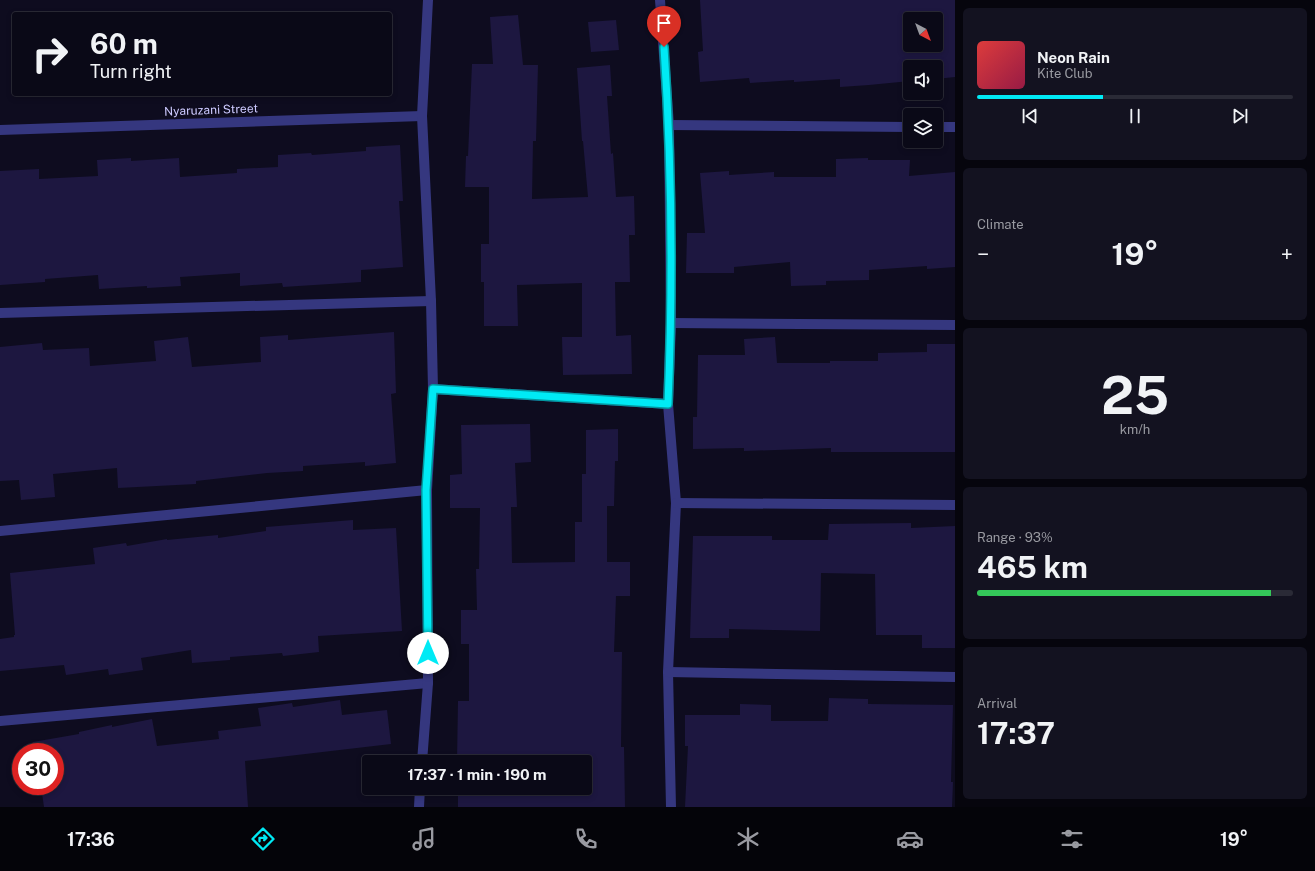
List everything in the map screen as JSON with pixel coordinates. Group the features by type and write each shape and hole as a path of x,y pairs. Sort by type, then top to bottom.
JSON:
{"street":[{"path":"423,755 428,683 426,490 433,389 431,301 422,116 428,0"},
{"path":"660,0 669,126 672,323 668,404 676,503 668,672 671,807"},
{"name":"Nyaruzani Street","path":"0,130 422,116"},
{"path":"669,126 903,127"},
{"path":"943,127 955,127"},
{"path":"0,313 431,301"},
{"path":"672,323 955,325"},
{"path":"433,389 668,404"},
{"path":"0,531 426,490"},
{"path":"676,503 955,505"},
{"path":"668,672 955,677"},
{"path":"0,721 428,683"},
{"path":"419,807 420,795"}],"building":[{"path":"700,0 955,0 955,77 943,78 943,60 903,60 903,82 840,87 840,79 750,83 749,78 700,82 698,52 703,51"},
{"path":"518,15 523,65 538,65 536,141 533,141 532,199 588,197 582,141 577,68 610,65 612,96 607,96 616,197 634,196 635,235 629,235 630,282 615,282 616,336 631,335 632,374 563,375 562,337 582,337 582,283 517,285 518,326 484,326 484,282 481,282 481,244 489,244 489,187 465,187 466,156 468,156 472,64 493,64 490,17"},
{"path":"616,20 619,50 591,52 588,22"},
{"path":"400,145 403,201 399,201 403,267 361,270 361,282 283,287 282,283 240,286 240,273 180,277 181,286 147,288 147,286 99,289 98,275 45,279 45,282 0,285 0,171 39,169 39,179 98,176 97,160 131,158 131,161 179,158 180,177 237,173 237,169 278,167 278,155 311,153 312,155 366,151 366,147"},
{"path":"868,158 868,160 910,160 909,176 955,172 955,267 927,269 927,266 869,270 869,280 826,281 826,285 791,286 790,262 734,267 734,273 686,273 687,233 705,233 700,173 729,171 729,175 774,172 774,177 836,177 836,159"},
{"path":"394,332 396,393 391,394 396,463 365,466 365,462 303,466 303,471 267,473 196,481 196,484 118,488 117,468 53,474 55,497 21,500 19,480 0,481 0,347 42,343 43,350 89,348 90,366 156,361 154,341 188,337 192,367 261,362 260,337 288,335 288,340"},
{"path":"775,337 777,363 878,361 878,353 927,352 927,344 955,344 955,452 831,452 831,448 744,451 744,448 693,449 693,417 697,417 698,355 745,355 744,339"},
{"path":"530,424 531,462 515,463 517,507 511,507 512,563 575,562 575,522 582,522 582,474 586,474 586,430 618,429 618,461 615,461 614,506 607,506 607,562 630,562 630,596 616,596 614,652 622,652 621,747 624,747 625,807 458,807 458,795 592,795 592,755 457,755 458,701 469,701 469,644 461,644 461,610 477,610 476,569 479,569 480,508 450,508 450,475 462,474 461,425"},
{"path":"353,520 353,530 396,528 402,631 318,636 319,652 283,656 282,653 230,657 230,660 192,663 191,650 141,658 143,670 109,675 108,669 66,675 64,665 0,671 0,639 14,637 15,635 10,573 95,564 93,548 126,543 127,546 167,539 218,535 218,538 266,531 266,527"},
{"path":"911,523 911,528 955,526 955,648 922,648 922,635 876,635 875,574 821,573 820,631 729,629 729,638 690,638 693,536 772,536 772,540 828,540 829,524"},
{"path":"829,698 868,699 868,704 953,705 951,782 953,782 952,807 685,807 688,746 685,746 685,715 740,715 740,704 771,705 771,721 828,721"},
{"path":"340,700 342,715 387,710 391,744 245,761 248,807 44,807 42,795 64,795 64,743 33,742 79,734 79,732 112,725 112,727 152,719 157,746 219,739 218,731 261,726 258,708 292,703 293,707"}],"route":[{"path":"428,653 426,490 433,389 668,404 672,323 669,126 664,47"}]}
